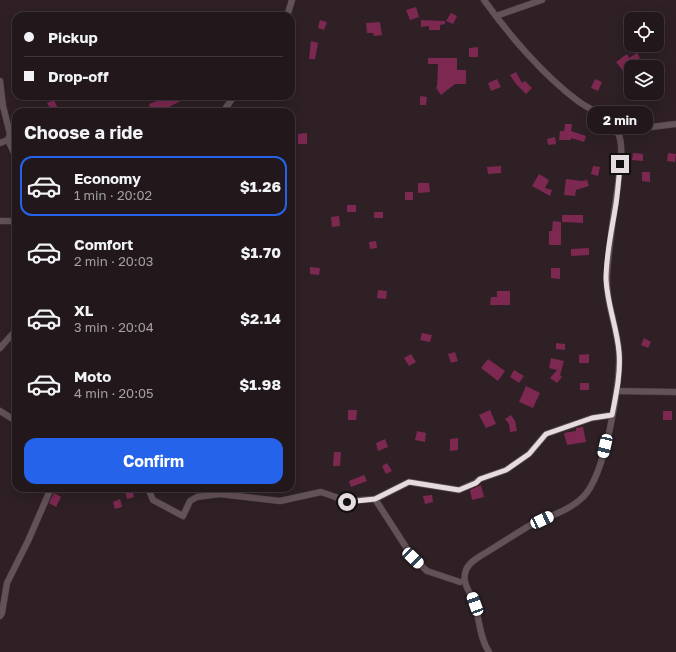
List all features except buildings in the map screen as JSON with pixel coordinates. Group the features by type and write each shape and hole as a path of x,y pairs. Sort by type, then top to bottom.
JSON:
{"street":[{"path":"288,12 292,0"},
{"path":"484,0 528,54 577,100 612,123 618,131 621,139 616,202 606,278 607,295 619,353 617,391 598,472 584,496 573,505 528,526 468,566 465,571 464,582 475,604 481,633 488,652"},
{"path":"496,16 542,0"},
{"path":"0,81 3,106 10,134 8,140 12,148"},
{"path":"618,131 676,124"},
{"path":"0,143 8,140"},
{"path":"0,221 12,221"},
{"path":"0,348 12,334"},
{"path":"617,391 676,392"},
{"path":"0,411 12,418"},
{"path":"150,492 153,500 183,516 190,501 197,497 220,494 280,502 321,492 347,502 375,499 409,482 459,490 476,483 480,479 506,470 529,454 546,434 592,418 612,415"},
{"path":"0,616 2,613 7,583 28,541 49,492"},
{"path":"375,499 413,558 427,571 460,582"}],"route":[{"path":"347,502 375,499 409,482 459,490 476,483 480,479 506,470 529,454 546,434 592,418 612,415 617,391 619,353 607,295 606,278 620,164"}]}
